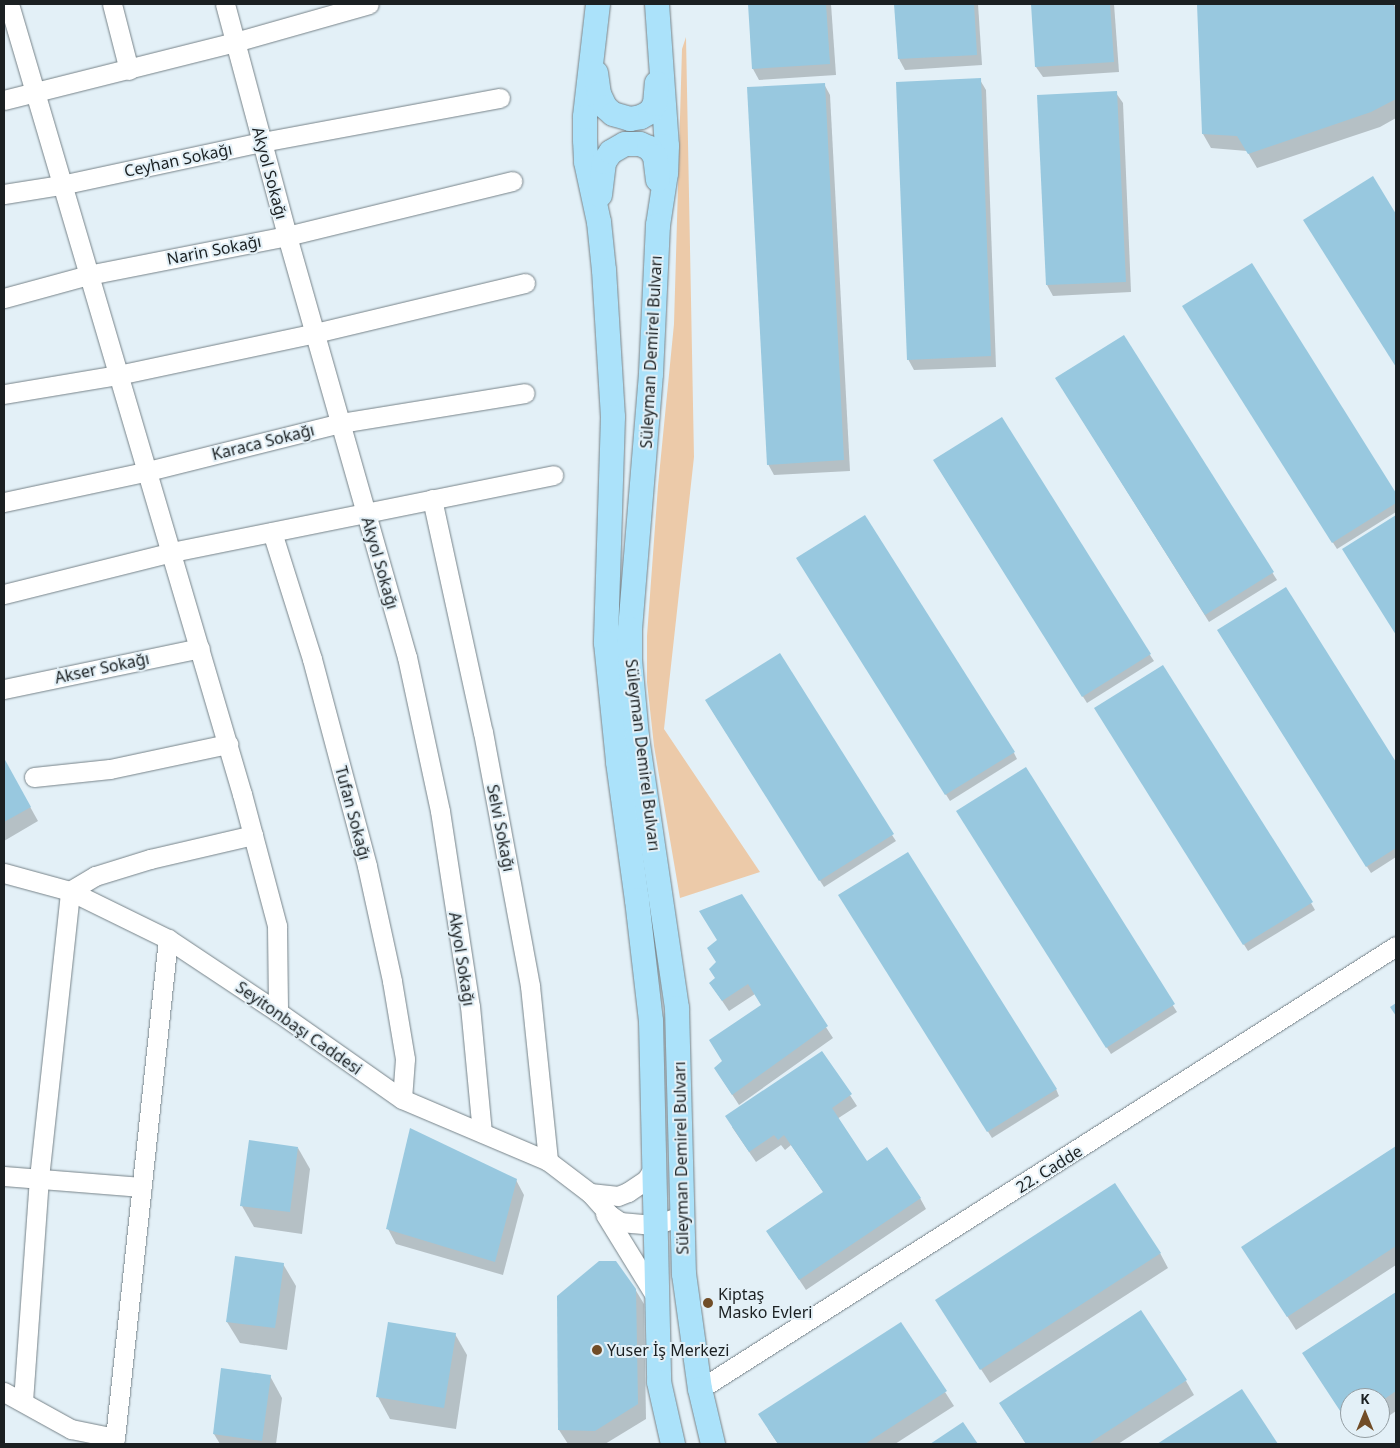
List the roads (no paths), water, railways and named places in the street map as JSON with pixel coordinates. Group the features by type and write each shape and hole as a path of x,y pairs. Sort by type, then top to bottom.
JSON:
{"main road":[{"name":"Süleyman Demirel Bulvarı","path":"598,4 585,117 585,140 589,180 599,222 608,321 613,417 606,644 616,744 638,900 651,1021 654,1225 659,1382 673,1444"},
{"name":"Süleyman Demirel Bulvarı","path":"656,4 667,146 666,173 658,225 650,374 630,629 630,660 638,737 677,1008 684,1274 700,1389 713,1444"},
{"path":"593,46 599,94 605,107 613,114 630,119 641,117 650,112 655,104 659,51"},
{"path":"599,222 604,162 611,152 625,144 640,144 649,148 655,156 658,172 658,225"}],"street":[{"path":"9,4 61,185 172,552 253,835 277,926 278,1012"},
{"path":"112,4 129,70"},
{"name":"Akyol Sokağı","path":"225,4 287,236 408,657 440,812 470,1006 482,1132"},
{"path":"4,100 35,94 235,42 333,9 369,4"},
{"name":"Ceyhan Sokağı","path":"4,194 61,185 262,142 500,98"},
{"name":"Narin Sokağı","path":"4,298 88,275 287,236 512,181"},
{"path":"4,394 118,375 315,333 525,283"},
{"name":"Karaca Sokağı","path":"4,502 148,472 340,423 525,393"},
{"path":"4,594 172,552 552,475"},
{"name":"Selvi Sokağı","path":"432,499 483,732 530,986 548,1161"},
{"name":"Tufan Sokağı","path":"272,532 312,659 367,866 392,981 405,1059 402,1099"},
{"name":"Akser Sokağı","path":"4,689 200,648"},
{"path":"34,777 110,769 228,744"},
{"path":"23,1401 39,1178 70,891 95,876 150,859 253,835"},
{"name":"Seyitonbaşı Caddesi","path":"4,873 70,891 168,939 278,1012 402,1099 548,1161 590,1193 610,1215 620,1222 654,1225 681,1216"},
{"path":"4,1392 71,1429 115,1438 168,939"},
{"name":"22. Cadde","path":"700,1389 1396,946"},
{"path":"590,1193 618,1196 628,1192 646,1180 654,1167"},
{"path":"4,1176 142,1187"},
{"name":"Seyitonbaşı Caddesi","path":"590,1193 616,1230 656,1297"}],"place":[{"name":"Kiptaş Masko Evleri","path":"708,1303"},
{"name":"Yuser İş Merkezi","path":"597,1350"}]}
